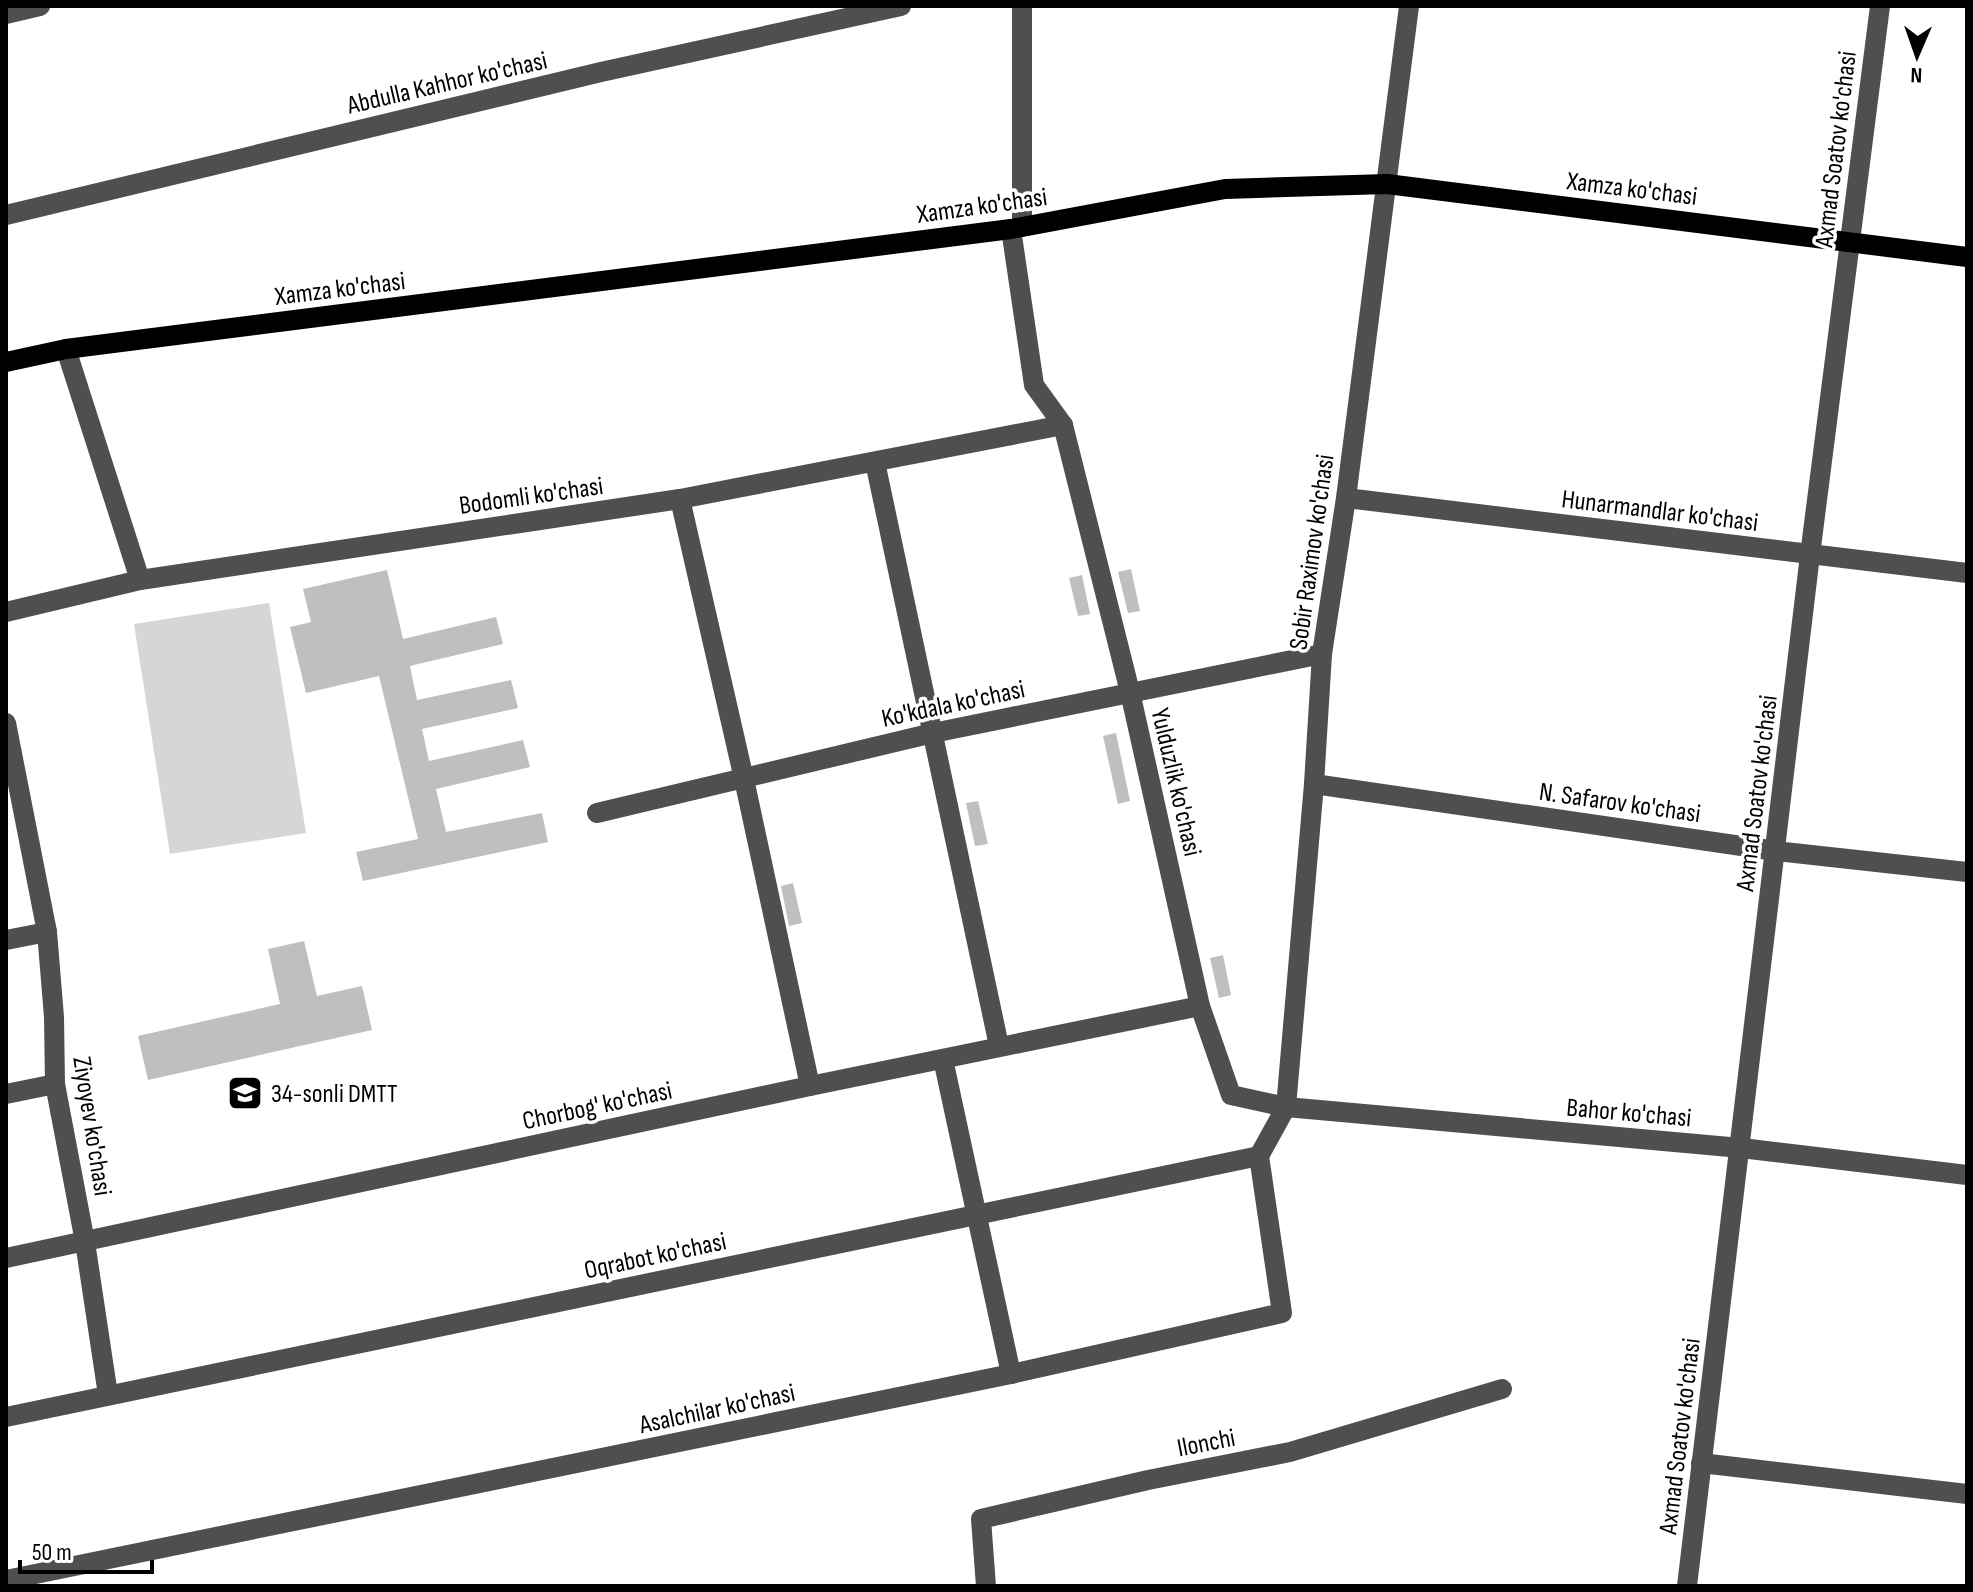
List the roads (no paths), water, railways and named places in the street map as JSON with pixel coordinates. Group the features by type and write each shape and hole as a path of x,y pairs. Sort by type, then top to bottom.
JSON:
{"main road":[{"name":"Xamza ko'chasi","path":"6,362 66,349 1017,228 1225,189 1387,184 1967,257"}],"street":[{"path":"6,14 40,6"},
{"path":"1022,6 1017,228 1034,385 1063,425"},
{"name":"Sobir Raximov ko'chasi","path":"1286,1107 1322,654 1346,498 1409,6"},
{"name":"Axmad Soatov ko'chasi","path":"1687,1586 1810,555 1880,6"},
{"name":"Abdulla Kahhor ko'chasi","path":"6,215 601,72 890,7"},
{"path":"66,349 140,580"},
{"name":"Bodomli ko'chasi","path":"6,612 140,580 680,499 1063,425"},
{"name":"Yulduzlik ko'chasi","path":"1063,425 1130,692 1200,1006 1231,1095 1286,1107"},
{"path":"875,462 999,1046"},
{"name":"Hunarmandlar ko'chasi","path":"1346,498 1967,573"},
{"path":"680,499 810,1086"},
{"name":"Ko'kdala ko'chasi","path":"597,813 933,733 1322,654"},
{"name":"Ziyoyev ko'chasi","path":"6,723 10,771 47,932 54,1017 55,1084 85,1242 108,1395"},
{"name":"N. Safarov ko'chasi","path":"1314,784 1776,851 1967,872"},
{"path":"6,940 47,932"},
{"name":"Chorbog' ko'chasi","path":"6,1258 1200,1006"},
{"path":"943,1059 1011,1374"},
{"path":"6,1094 55,1084"},
{"path":"1259,1156 1286,1107"},
{"name":"Bahor ko'chasi","path":"1286,1107 1741,1148 1967,1175"},
{"name":"Oqrabot ko'chasi","path":"6,1417 1259,1156"},
{"name":"Asalchilar ko'chasi","path":"6,1580 1011,1374 1282,1313 1259,1156"},
{"name":"Ilonchi","path":"986,1586 981,1519 1148,1480 1290,1452 1502,1389"},
{"path":"1701,1463 1967,1494"}],"place":[{"name":"34-sonli DMTT","path":"245,1093"}]}
